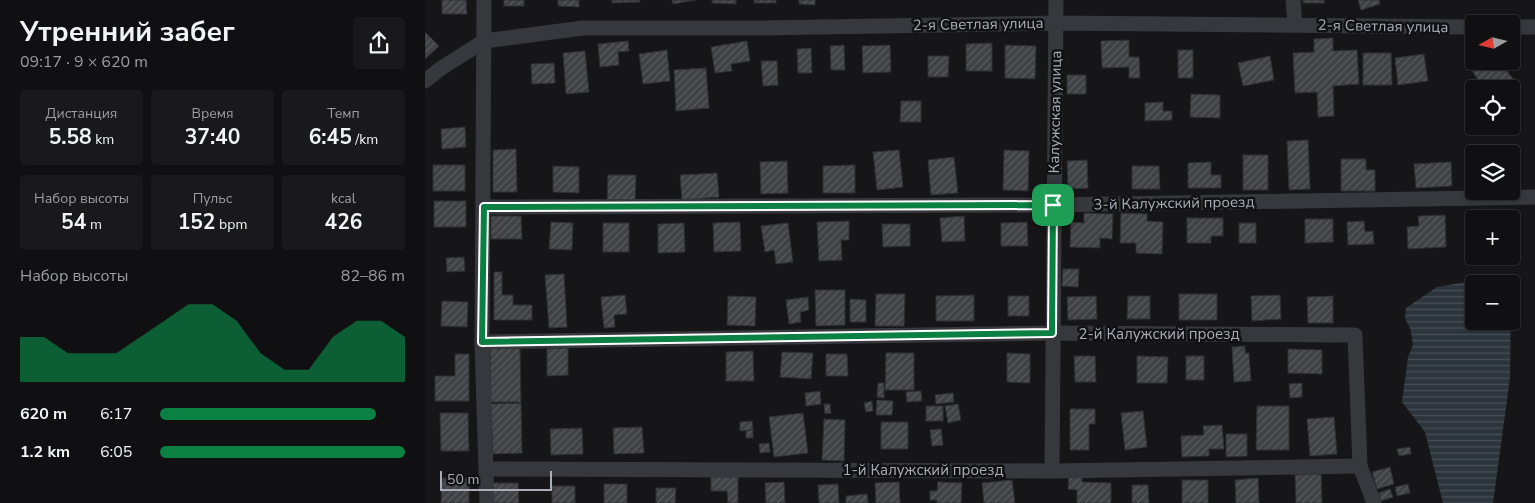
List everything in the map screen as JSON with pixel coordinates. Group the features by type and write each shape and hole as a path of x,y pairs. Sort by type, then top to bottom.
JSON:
{"street":[{"path":"484,0 482,342 487,503"},
{"name":"Калужская улица","path":"1052,471 1056,0"},
{"path":"1293,0 1295,25"},
{"name":"2-я Светлая улица","path":"484,41 583,28 758,28 1057,23 1465,27"},
{"path":"1520,27 1535,27"},
{"path":"425,81 439,69 484,41"},
{"name":"3-й Калужский проезд","path":"484,207 1053,205 1535,197"},
{"name":"2-й Калужский проезд","path":"482,342 1052,333 1355,335 1360,466"},
{"path":"1360,466 1374,503"},
{"name":"1-й Калужский проезд","path":"486,470 1052,471 1360,466"}],"shaded area":[{"path":"1465,282 1465,330 1511,330 1510,378 1493,503 1443,503 1425,432 1402,402 1408,357 1413,345 1411,331 1405,318 1406,308 1437,287"}],"building":[{"path":"442,0 466,0 467,14 442,14"},
{"path":"504,0 524,0 524,6 504,6"},
{"path":"558,0 579,0 579,7 558,6"},
{"path":"612,0 640,0 640,2 612,3"},
{"path":"672,0 696,0 673,4"},
{"path":"712,0 736,0 736,4 712,3"},
{"path":"754,0 776,0 776,3 754,3"},
{"path":"799,0 815,0 815,5 799,4"},
{"path":"1303,0 1324,0 1324,3 1303,3"},
{"path":"1358,0 1379,0 1380,4 1361,10"},
{"path":"425,32 439,46 425,59"},
{"path":"1333,38 1333,51 1357,50 1359,84 1333,86 1334,116 1318,117 1317,92 1295,93 1293,53 1314,52 1314,39"},
{"path":"1129,40 1129,57 1139,57 1140,78 1129,78 1129,67 1102,68 1101,41"},
{"path":"628,41 629,51 618,52 619,65 600,67 598,44"},
{"path":"747,41 750,61 731,64 732,71 715,73 711,47"},
{"path":"992,43 992,71 966,71 966,44"},
{"path":"844,45 845,70 831,70 830,46"},
{"path":"890,45 891,72 863,73 862,46"},
{"path":"1005,45 1036,46 1035,79 1005,78"},
{"path":"811,48 812,73 798,73 797,49"},
{"path":"667,50 670,81 643,84 639,54"},
{"path":"1178,50 1193,50 1193,78 1178,78"},
{"path":"585,51 589,92 566,94 563,53"},
{"path":"1363,53 1391,53 1392,85 1363,85"},
{"path":"1424,54 1428,81 1398,85 1395,58"},
{"path":"928,56 949,56 948,77 928,77"},
{"path":"1270,56 1274,80 1243,86 1238,63"},
{"path":"761,61 777,61 778,85 763,86"},
{"path":"554,63 555,83 532,84 531,64"},
{"path":"706,68 709,108 676,111 674,70"},
{"path":"1471,70 1506,70 1514,80 1478,80"},
{"path":"1067,75 1086,75 1086,94 1067,94"},
{"path":"1191,94 1220,95 1220,118 1190,117"},
{"path":"901,101 921,101 921,122 900,122"},
{"path":"1163,102 1163,111 1172,111 1172,120 1145,121 1145,103"},
{"path":"465,127 466,147 442,149 441,129"},
{"path":"1308,140 1310,189 1289,190 1287,141"},
{"path":"516,149 517,192 493,192 493,150"},
{"path":"899,150 903,187 877,190 873,152"},
{"path":"1004,150 1029,151 1028,191 1003,190"},
{"path":"1243,155 1268,155 1268,190 1243,190"},
{"path":"954,157 958,193 931,195 928,160"},
{"path":"1341,159 1366,159 1366,170 1375,170 1375,191 1341,191"},
{"path":"1087,160 1088,188 1068,189 1067,161"},
{"path":"787,161 788,193 761,194 760,162"},
{"path":"1211,162 1211,175 1221,175 1221,188 1188,188 1188,163"},
{"path":"1451,162 1452,186 1416,188 1414,164"},
{"path":"433,165 465,165 465,191 433,191"},
{"path":"855,165 855,193 823,193 823,166"},
{"path":"553,166 579,167 579,193 553,192"},
{"path":"1132,166 1159,166 1160,189 1132,189"},
{"path":"717,173 719,197 682,200 680,175"},
{"path":"608,175 636,175 635,203 607,203"},
{"path":"434,201 466,201 466,227 434,227"},
{"path":"1084,213 1113,214 1112,239 1100,238 1100,248 1070,247 1071,222 1084,223"},
{"path":"1121,213 1147,214 1147,221 1163,222 1162,254 1136,253 1136,243 1120,243"},
{"path":"1445,215 1446,247 1408,249 1407,227 1419,226 1418,216"},
{"path":"491,216 521,216 522,239 491,239"},
{"path":"964,216 965,241 942,242 940,218"},
{"path":"1187,218 1223,218 1223,236 1211,236 1211,243 1187,243"},
{"path":"1305,219 1333,219 1333,242 1305,243"},
{"path":"849,221 849,240 841,240 842,260 819,261 817,222"},
{"path":"1364,221 1365,232 1373,231 1374,244 1348,245 1347,222"},
{"path":"551,222 573,223 572,250 549,249"},
{"path":"740,222 741,251 714,252 713,223"},
{"path":"1027,222 1028,246 1001,246 1001,223"},
{"path":"603,223 629,223 629,252 603,252"},
{"path":"684,223 685,252 658,253 658,224"},
{"path":"788,223 793,262 776,264 774,250 765,252 761,226"},
{"path":"1239,223 1256,223 1256,243 1239,243"},
{"path":"882,224 910,224 910,246 883,247"},
{"path":"464,257 465,271 447,272 446,258"},
{"path":"1063,269 1079,269 1078,287 1062,286"},
{"path":"494,272 502,272 502,295 513,295 513,305 532,305 532,320 494,320"},
{"path":"564,274 567,327 549,328 545,275"},
{"path":"815,290 845,290 845,325 816,326"},
{"path":"876,294 905,294 904,326 875,326"},
{"path":"1179,294 1217,294 1217,320 1179,320"},
{"path":"625,295 627,314 614,315 615,327 604,328 601,297"},
{"path":"974,295 974,321 936,321 936,296"},
{"path":"1280,295 1281,319 1252,321 1251,296"},
{"path":"728,296 756,297 755,326 727,325"},
{"path":"1008,296 1029,296 1029,316 1008,316"},
{"path":"1096,296 1097,319 1068,320 1067,297"},
{"path":"1128,296 1150,296 1150,319 1127,319"},
{"path":"1333,296 1333,323 1308,323 1307,297"},
{"path":"808,297 809,310 800,312 801,322 789,324 786,300"},
{"path":"850,299 866,300 866,322 850,322"},
{"path":"442,301 468,302 467,327 441,326"},
{"path":"1245,346 1245,353 1249,353 1251,381 1234,382 1232,347"},
{"path":"490,348 520,348 521,402 491,402"},
{"path":"568,348 568,375 547,376 547,349"},
{"path":"1288,349 1322,350 1322,374 1288,373"},
{"path":"753,351 754,381 726,381 726,352"},
{"path":"782,352 813,353 811,379 780,377"},
{"path":"886,353 914,353 914,390 885,390"},
{"path":"1007,353 1030,354 1030,383 1007,382"},
{"path":"455,354 469,354 469,401 435,401 435,376 455,376"},
{"path":"826,354 847,354 848,376 826,376"},
{"path":"1074,356 1095,356 1096,382 1075,382"},
{"path":"1137,356 1168,357 1167,383 1137,383"},
{"path":"1186,356 1204,356 1204,380 1186,380"},
{"path":"878,383 884,383 884,398 877,397"},
{"path":"1302,383 1302,397 1290,398 1289,384"},
{"path":"820,391 821,404 806,406 805,393"},
{"path":"921,391 922,401 907,402 906,392"},
{"path":"953,393 954,402 936,404 935,395"},
{"path":"877,400 893,401 892,415 876,415"},
{"path":"872,401 873,411 866,412 864,403"},
{"path":"521,403 522,453 493,454 491,404"},
{"path":"824,404 830,404 831,413 825,414"},
{"path":"958,404 961,420 948,423 945,406"},
{"path":"926,406 943,406 943,421 926,421"},
{"path":"1257,406 1289,406 1289,450 1256,450"},
{"path":"1070,409 1095,409 1095,424 1089,424 1089,450 1070,450"},
{"path":"1143,411 1147,447 1125,450 1121,413"},
{"path":"440,413 468,413 469,451 441,451"},
{"path":"803,413 808,453 774,457 769,417"},
{"path":"1334,417 1337,454 1310,456 1307,419"},
{"path":"824,419 845,420 844,461 822,460"},
{"path":"752,421 753,430 740,431 740,422"},
{"path":"881,422 908,422 908,449 881,449"},
{"path":"1222,425 1224,449 1209,449 1209,456 1182,457 1181,436 1204,435 1203,426"},
{"path":"642,427 644,453 614,454 613,428"},
{"path":"582,428 583,454 551,455 550,429"},
{"path":"941,429 943,445 932,446 930,430"},
{"path":"753,430 753,438 746,438 746,431"},
{"path":"1226,434 1247,434 1247,456 1226,457"},
{"path":"769,443 770,452 760,453 759,444"},
{"path":"1410,447 1411,454 1399,456 1397,449"},
{"path":"1390,467 1394,484 1377,489 1372,472"},
{"path":"1069,473 1082,473 1082,482 1111,483 1111,503 1077,503 1077,490 1068,489"},
{"path":"1321,474 1322,503 1296,503 1295,475"},
{"path":"711,477 738,477 738,503 728,503 727,491 711,491"},
{"path":"442,478 469,478 469,503 441,503"},
{"path":"1258,478 1259,503 1236,503 1235,480"},
{"path":"1012,480 1015,503 984,503 982,483"},
{"path":"1182,480 1208,480 1208,503 1182,503"},
{"path":"784,482 785,503 766,503 765,483"},
{"path":"899,482 900,503 876,503 875,483"},
{"path":"938,482 962,483 961,503 937,503 937,500 930,500 930,491 937,491"},
{"path":"493,483 518,483 519,503 493,503"},
{"path":"604,484 627,484 627,503 604,503"},
{"path":"838,484 839,503 819,503 818,485"},
{"path":"1408,484 1410,493 1397,496 1395,487"},
{"path":"1132,485 1148,485 1149,503 1132,503"},
{"path":"552,486 575,486 575,503 552,503"},
{"path":"656,488 676,488 675,503 656,503"},
{"path":"1390,489 1393,497 1381,501 1379,493"},
{"path":"867,494 868,503 846,503 846,496"}],"route":[{"path":"1053,205 1052,333 482,342 484,207 1053,205"}]}
